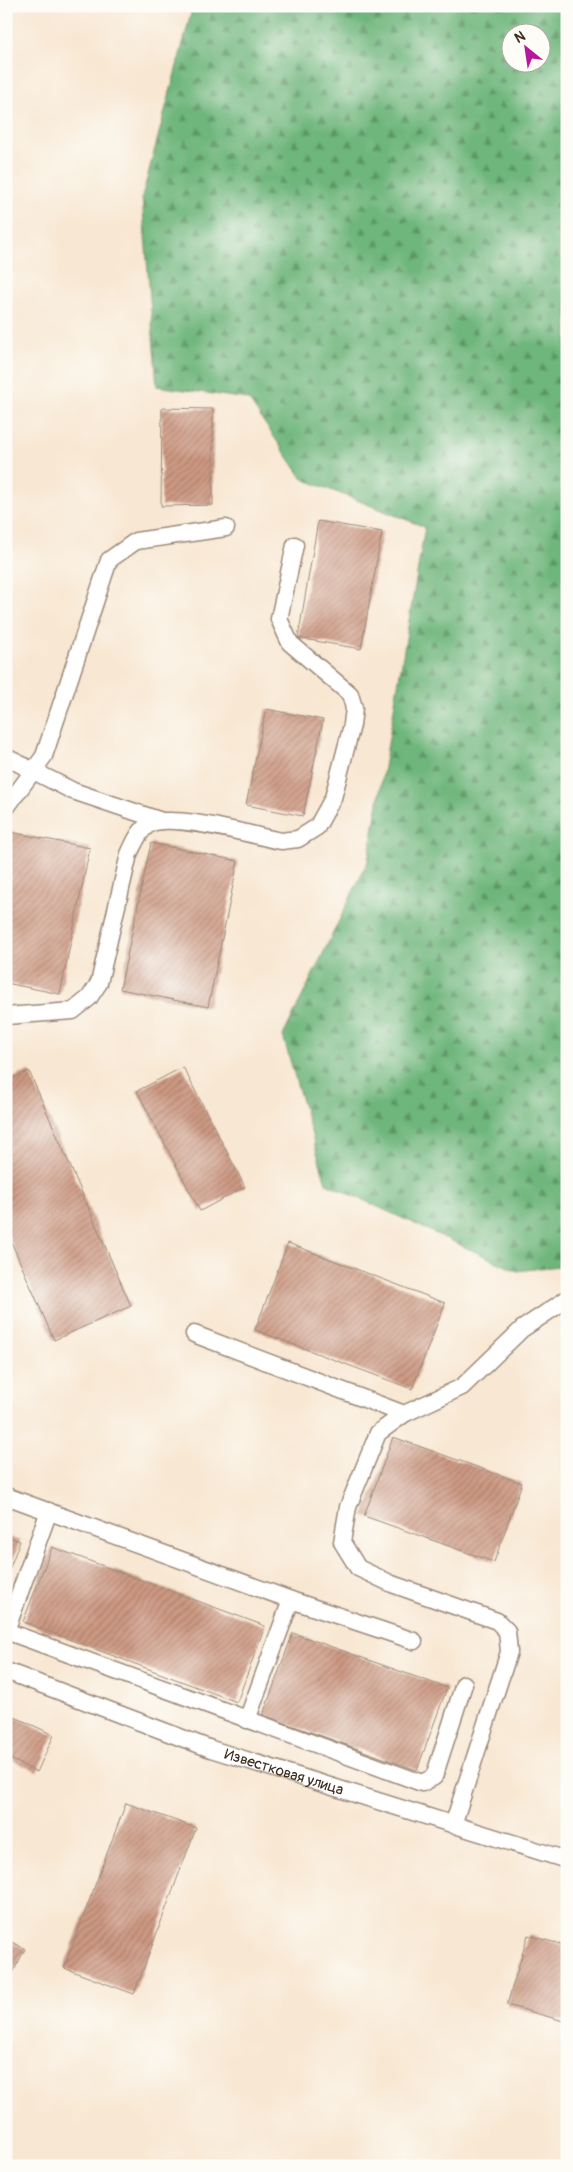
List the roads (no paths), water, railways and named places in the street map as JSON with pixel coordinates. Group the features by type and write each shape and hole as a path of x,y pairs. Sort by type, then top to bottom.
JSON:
{"lane":[{"path":"6,808 44,756 109,560 136,541 226,528"},
{"path":"6,1016 73,1011 89,998 99,983 129,854 136,838 148,824 177,819 281,841 298,839 317,827 333,798 352,725 354,708 350,694 290,643 279,620 295,545"},
{"path":"6,757 73,790 162,821"},
{"path":"453,1825 509,1652 507,1631 497,1621 392,1584 358,1568 342,1542 348,1507 378,1433 404,1414 462,1387 522,1329 567,1298"},
{"path":"194,1334 404,1414"},
{"path":"6,1496 290,1600 414,1641"},
{"path":"49,1511 6,1631 422,1783 434,1777 464,1684"},
{"path":"247,1720 290,1600"},
{"name":"Известковая улица","path":"6,1671 210,1749 567,1860"}]}
